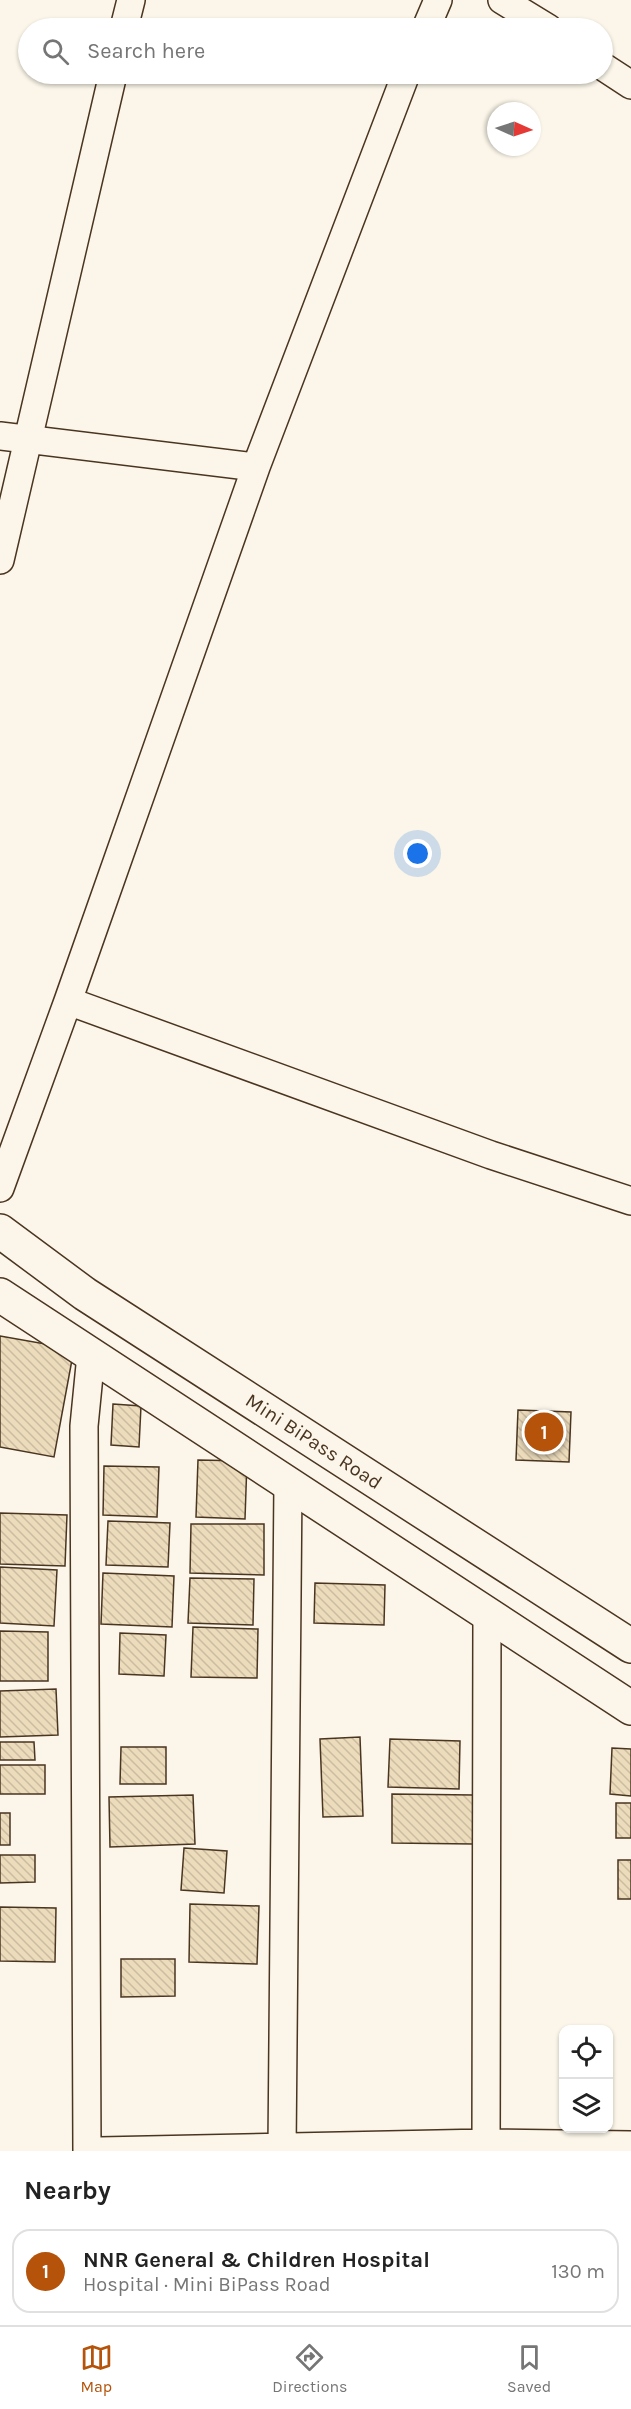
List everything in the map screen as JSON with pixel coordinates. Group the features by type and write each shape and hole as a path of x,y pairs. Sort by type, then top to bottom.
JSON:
{"street":[{"path":"126,18 130,0"},
{"path":"430,18 438,0"},
{"path":"502,0 532,18"},
{"path":"613,73 631,85"},
{"path":"0,560 111,84"},
{"path":"0,1188 256,467 402,84"},
{"path":"0,436 256,467"},
{"path":"68,1001 491,1155 631,1201"},
{"name":"Mini BiPass Road","path":"0,1231 85,1294 631,1646"},
{"path":"0,1295 631,1708"},
{"path":"87,2151 84,1426 91,1355"},
{"path":"282,2148 288,1483"},
{"path":"486,2147 487,1614"},
{"path":"100,2151 631,2145"}],"building":[{"path":"0,1336 74,1349 54,1457 0,1447"},
{"path":"113,1404 141,1406 139,1447 111,1445"},
{"path":"518,1410 571,1412 569,1462 516,1460"},
{"path":"198,1460 247,1461 245,1519 196,1517"},
{"path":"104,1466 159,1467 157,1517 103,1515"},
{"path":"0,1513 67,1515 65,1566 0,1564"},
{"path":"108,1521 170,1523 168,1567 106,1565"},
{"path":"191,1524 264,1524 264,1575 190,1573"},
{"path":"0,1567 57,1570 54,1626 0,1623"},
{"path":"103,1573 174,1576 172,1627 101,1624"},
{"path":"190,1578 254,1579 253,1625 188,1623"},
{"path":"315,1583 385,1585 384,1625 314,1623"},
{"path":"193,1627 258,1629 257,1678 191,1677"},
{"path":"0,1631 48,1632 48,1681 0,1681"},
{"path":"120,1633 166,1635 164,1676 119,1674"},
{"path":"56,1689 58,1735 0,1737 0,1691"},
{"path":"360,1737 363,1816 323,1817 320,1739"},
{"path":"390,1739 460,1741 459,1789 388,1787"},
{"path":"0,1742 34,1742 35,1760 0,1760"},
{"path":"121,1747 166,1747 166,1784 120,1784"},
{"path":"612,1748 631,1749 631,1796 610,1794"},
{"path":"0,1765 45,1765 45,1794 0,1794"},
{"path":"392,1794 473,1795 473,1844 392,1843"},
{"path":"193,1795 195,1844 110,1847 109,1797"},
{"path":"616,1803 631,1803 631,1838 616,1838"},
{"path":"0,1813 10,1813 10,1845 0,1845"},
{"path":"184,1848 227,1851 224,1893 181,1890"},
{"path":"0,1855 35,1855 35,1882 0,1883"},
{"path":"618,1860 631,1860 631,1899 618,1899"},
{"path":"190,1904 259,1906 257,1964 189,1962"},
{"path":"0,1907 56,1908 55,1962 0,1961"},
{"path":"121,1959 175,1959 175,1996 121,1997"}],"place":[{"name":"NNR General & Children Hospital","path":"544,1432"}]}
